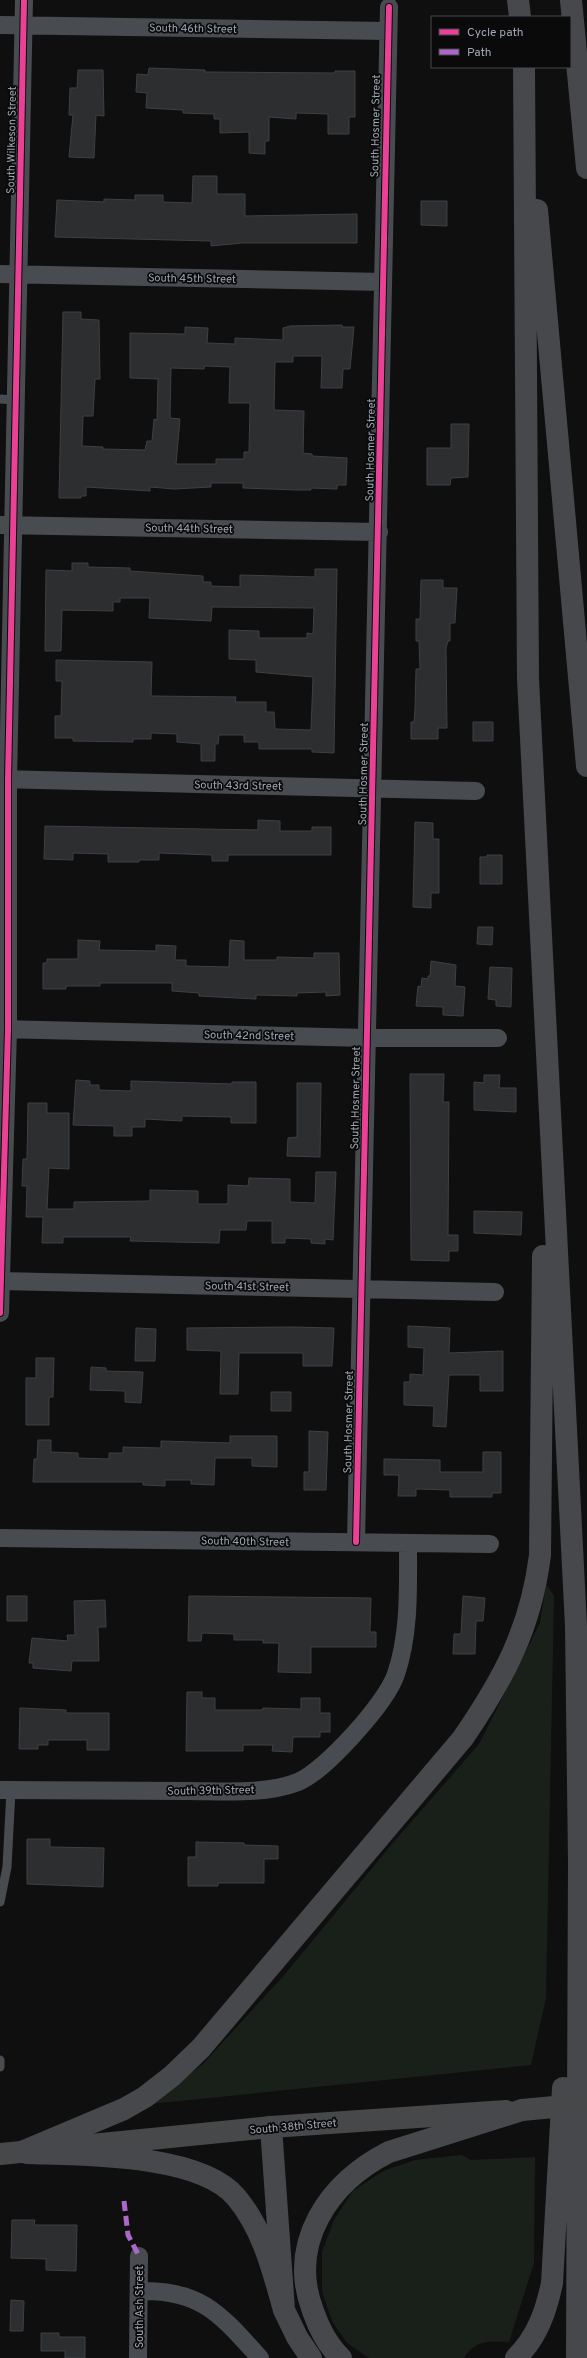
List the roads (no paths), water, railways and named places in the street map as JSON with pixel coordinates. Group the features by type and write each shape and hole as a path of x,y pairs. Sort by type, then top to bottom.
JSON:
{"highway":[{"path":"518,0 520,16"},
{"path":"571,0 587,168"},
{"path":"524,68 587,766"},
{"path":"524,68 528,679 576,1626 579,1862 577,2358"},
{"path":"22,2152 124,2109 145,2097 172,2076 202,2048 464,1738 491,1697 511,1659 535,1589 540,1555 545,1025"},
{"path":"516,2358 525,2348 540,2325 548,2304 552,2283 579,1862"},
{"path":"341,2358 318,2326 307,2288 307,2248 312,2231 328,2200 354,2173 389,2152 522,2110"},
{"path":"272,2127 284,2310"},
{"path":"22,2152 125,2157 164,2163 196,2173 218,2184 235,2196 258,2233 267,2252 284,2310 297,2337 311,2358"}],"main road":[{"name":"South 38th Street","path":"0,2154 272,2127 522,2110 587,2104"}],"street":[{"name":"South Wilkeson Street","path":"0,1313 4,1029 4,780 8,400 18,274 24,0"},
{"name":"South Hosmer Street","path":"356,1542 373,788 387,31 389,7"},
{"name":"South 46th Street","path":"0,25 387,31"},
{"name":"South 45th Street","path":"0,274 383,282"},
{"name":"South 44th Street","path":"7,525 378,532"},
{"name":"South 43rd Street","path":"4,780 476,791"},
{"name":"South 42nd Street","path":"4,1029 367,1038 498,1038"},
{"name":"South 41st Street","path":"0,1281 495,1292"},
{"name":"South 40th Street","path":"0,1538 490,1544"},
{"name":"South 39th Street","path":"6,1790 234,1791 286,1785 307,1777 328,1760 360,1727 391,1688 396,1675 403,1641 408,1594 408,1543"},
{"name":"South Ash Street","path":"138,2358 139,2256"},
{"path":"139,2291 176,2293 205,2304 230,2324 260,2358"}],"lane":[{"path":"0,1902 7,1867 6,1790"},
{"path":"0,2060 0,2067"}]}
